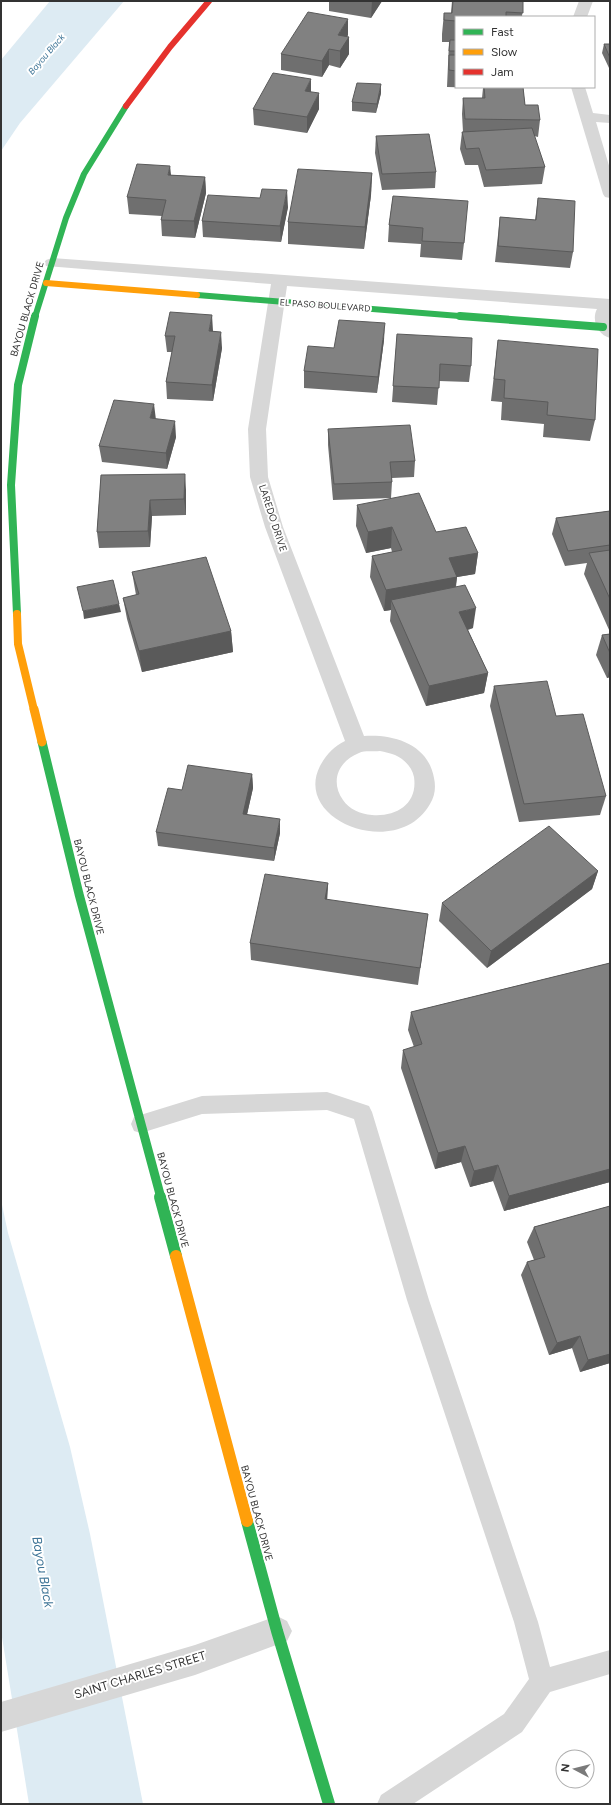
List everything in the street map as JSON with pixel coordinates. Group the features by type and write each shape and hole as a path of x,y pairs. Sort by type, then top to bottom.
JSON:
{"main road":[{"name":"BAYOU BLACK DRIVE","path":"209,1 170,47 116,120 84,174 66,218 30,331 18,385 11,478 18,644 79,894 277,1631 329,1804"},
{"name":"EL PASO BOULEVARD","path":"46,283 368,308 607,330"}],"street":[{"path":"580,16 586,1"},
{"path":"578,88 610,194"},
{"path":"587,117 610,119"},
{"path":"52,263 609,305"},
{"name":"LAREDO DRIVE","path":"280,280 257,429 259,477 274,527 357,745"},
{"path":"368,308 369,287"},
{"path":"607,330 602,319 603,312 609,305"},
{"path":"380,743 404,750 420,764 427,783 424,797 422,802 406,817 384,824 377,824 359,822 338,810 327,793 326,773 338,756 357,745 380,743"},
{"name":"SAINT CHARLES STREET","path":"1,1717 195,1660 277,1631"}],"lane":[{"path":"141,1124 202,1105 327,1101 362,1112 418,1300 526,1622 542,1682"},
{"path":"390,1804 513,1723 542,1682 610,1662"}],"water":[{"name":"Bayou Black","path":"50,1 124,1 20,123 1,151 1,60"},
{"name":"Bayou Black","path":"1,1200 8,1233 70,1447 90,1534 143,1804 29,1804 1,1631"}],"building":[{"path":"453,1 523,1 523,13 506,12 506,16 455,16 455,21 444,20 444,13 452,13"},
{"path":"308,12 348,19 338,35 349,37 340,51 329,49 322,61 281,54"},
{"path":"450,40 455,40 455,51 449,51"},
{"path":"604,44 610,44 610,58"},
{"path":"449,55 455,55 455,71 449,70"},
{"path":"273,73 311,79 305,91 319,93 307,117 253,109"},
{"path":"357,83 381,84 377,104 352,102"},
{"path":"484,88 523,88 525,105 538,105 540,120 465,119 463,98 485,98"},
{"path":"532,128 545,167 486,170 479,148 466,149 462,132"},
{"path":"429,134 436,172 382,174 376,136"},
{"path":"137,164 170,166 168,175 205,177 194,221 161,220 166,200 127,197"},
{"path":"298,169 372,173 365,227 288,222"},
{"path":"262,189 287,190 280,226 202,221 208,195 260,198"},
{"path":"393,196 468,201 464,243 422,241 423,228 389,225"},
{"path":"538,198 575,201 573,252 498,246 500,217 536,220"},
{"path":"170,312 212,315 209,331 221,332 212,385 166,382 175,336 165,336"},
{"path":"339,320 385,323 378,377 304,371 308,346 334,348"},
{"path":"397,334 472,338 471,366 440,364 439,388 393,386"},
{"path":"498,340 598,349 595,420 547,415 548,402 504,398 505,380 494,379"},
{"path":"114,400 154,404 150,418 175,421 166,453 99,446"},
{"path":"410,425 415,461 390,462 392,482 334,484 328,429"},
{"path":"185,474 184,499 150,500 148,531 97,532 101,475"},
{"path":"419,493 436,532 466,527 478,553 449,558 457,577 386,590 372,556 402,550 392,527 368,532 357,505"},
{"path":"610,511 610,545 568,551 556,518"},
{"path":"610,550 610,599 589,553"},
{"path":"206,557 231,631 139,651 123,598 139,594 132,572"},
{"path":"113,580 119,604 83,611 77,587"},
{"path":"465,585 476,608 459,612 488,673 429,686 391,600"},
{"path":"610,634 610,653 602,635"},
{"path":"547,681 556,716 583,714 606,796 524,804 494,686"},
{"path":"188,765 252,774 243,814 280,819 274,848 156,832 168,788 182,790"},
{"path":"549,826 598,871 491,951 442,903"},
{"path":"265,874 328,883 325,899 428,914 420,968 250,943"},
{"path":"610,963 610,1169 509,1196 498,1165 474,1171 465,1146 438,1153 403,1050 422,1044 411,1012"},
{"path":"610,1206 610,1354 588,1360 580,1336 557,1343 527,1262 545,1257 534,1227"}],"traffic: fast":[{"path":"17,614 11,485 18,385 30,331 66,218 84,174 126,106"},
{"path":"197,295 603,327"},
{"path":"42,742 79,894 176,1256"},
{"path":"247,1521 277,1631 329,1804"}],"traffic: slow":[{"path":"46,283 197,295"},
{"path":"17,614 18,644 42,742"},
{"path":"176,1256 247,1521"}],"traffic: jam":[{"path":"126,106 170,47 209,1"}]}
